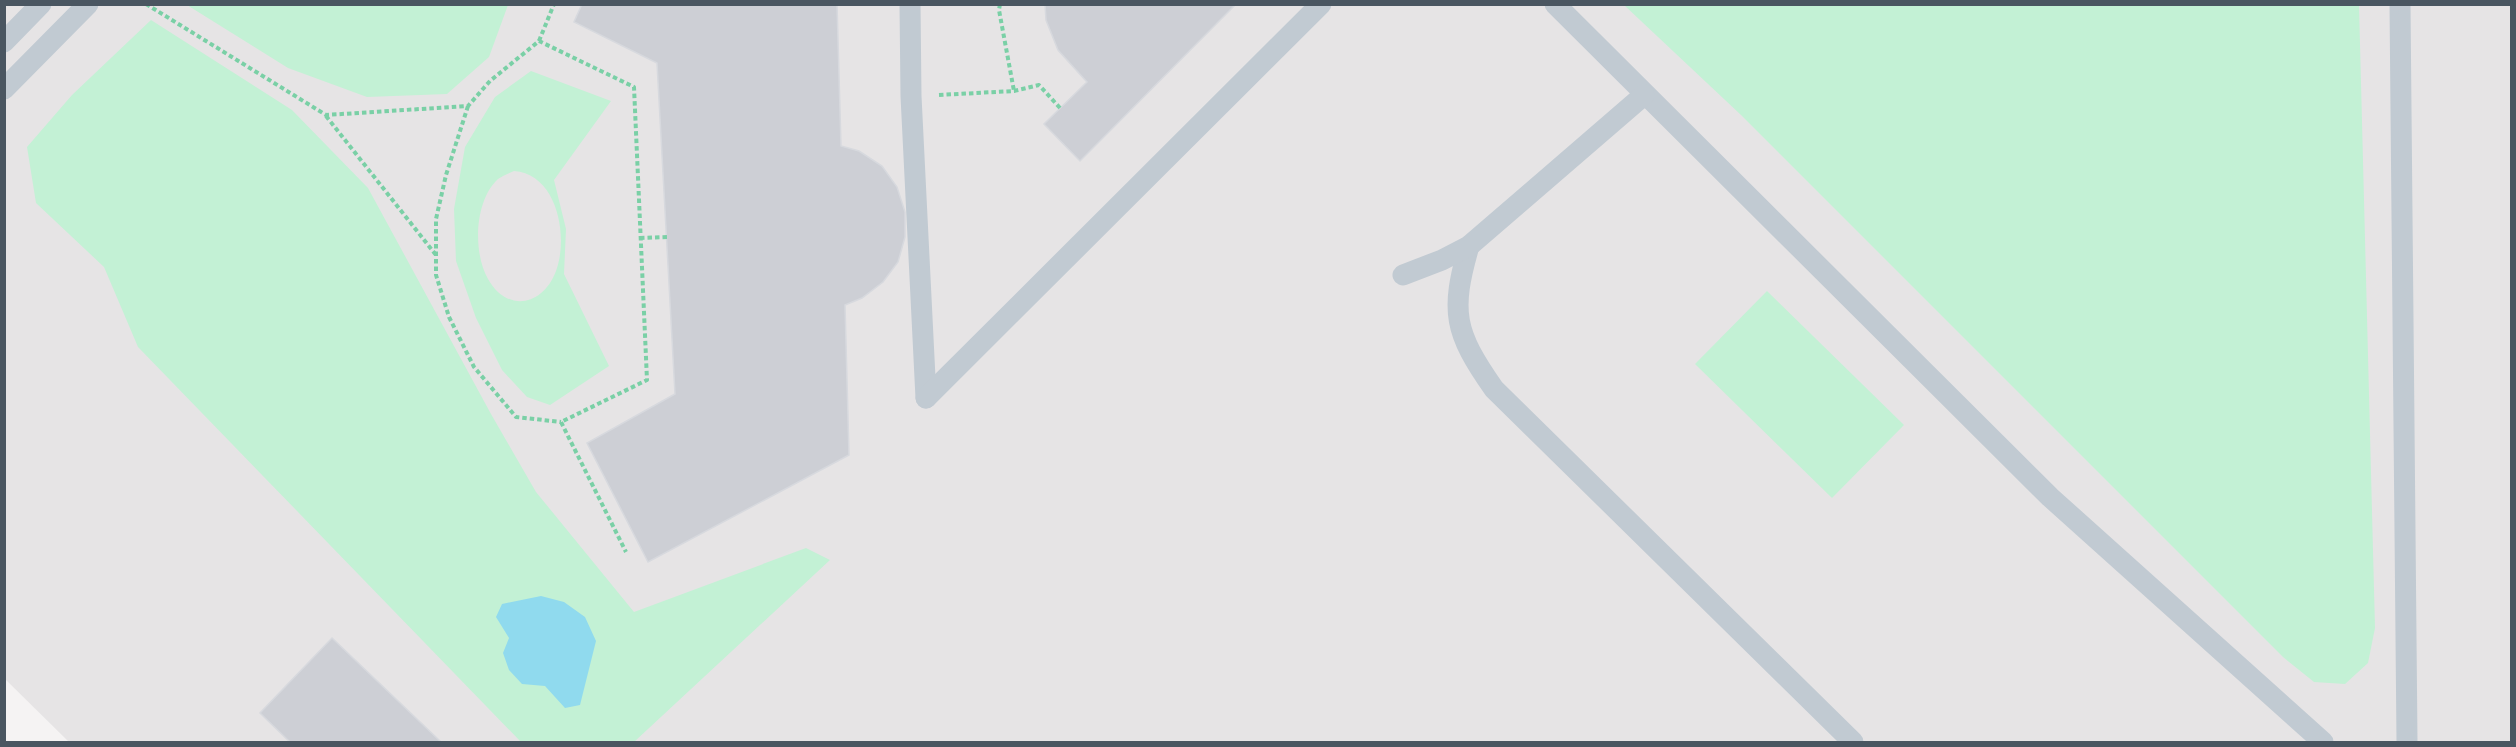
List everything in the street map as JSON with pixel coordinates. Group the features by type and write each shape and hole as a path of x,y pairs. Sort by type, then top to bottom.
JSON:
{"lane":[{"path":"4,42 41,4"},
{"path":"4,89 88,4"},
{"path":"910,4 911,96 926,398 1321,4"},
{"path":"1555,4 2050,497 2323,742"},
{"path":"2400,4 2407,742"},
{"path":"1403,275 1442,260 1469,246 1644,95"},
{"path":"1469,246 1457,299 1457,320 1474,360 1494,389 1853,742"}],"path":[{"path":"146,4 326,115 436,255"},
{"path":"539,41 634,87 647,380 561,422 516,417 474,367 449,317 436,275 436,219 446,175 468,106 490,81 539,41 554,4"},
{"path":"1000,4 999,10 1014,91"},
{"path":"911,96 1014,91 1039,85 1060,108"},
{"path":"326,115 468,106"},
{"path":"640,238 667,237"},
{"path":"561,422 626,552"}],"shaded area":[{"path":"4,5 2511,5 2511,742 69,742 5,679"}],"green space":[{"path":"187,5 508,5 489,57 447,94 367,97 288,68"},
{"path":"1624,5 2359,5 2375,628 2368,663 2345,684 2314,682 2283,657 1741,115"},
{"path":"151,20 292,110 368,188 536,492 634,612 806,548 830,560 634,742 521,742 138,347 104,267 36,203 27,147 72,95"},
{"path":"531,71 611,101 554,180 566,229 564,274 609,366 550,405 527,397 502,370 476,318 456,261 454,209 465,147 495,97","holes":["514,171 529,175 541,183 556,209 560,225 560,257 556,271 543,292 534,298 514,301 496,290 488,279 480,256 478,228 484,200 498,179"]},
{"path":"1767,291 1904,425 1832,498 1695,364"}],"water":[{"path":"541,596 564,602 585,617 596,641 580,705 565,708 545,686 522,684 509,670 503,653 509,638 496,617 502,604"}],"building":[{"path":"582,4 837,4 841,146 859,151 882,166 897,187 905,212 905,237 898,262 883,282 862,298 845,305 849,455 648,562 587,443 675,394 657,63 574,22"},
{"path":"1045,4 1236,4 1080,161 1044,124 1087,82 1058,50 1046,20"},
{"path":"332,638 441,742 290,742 260,713"}]}
